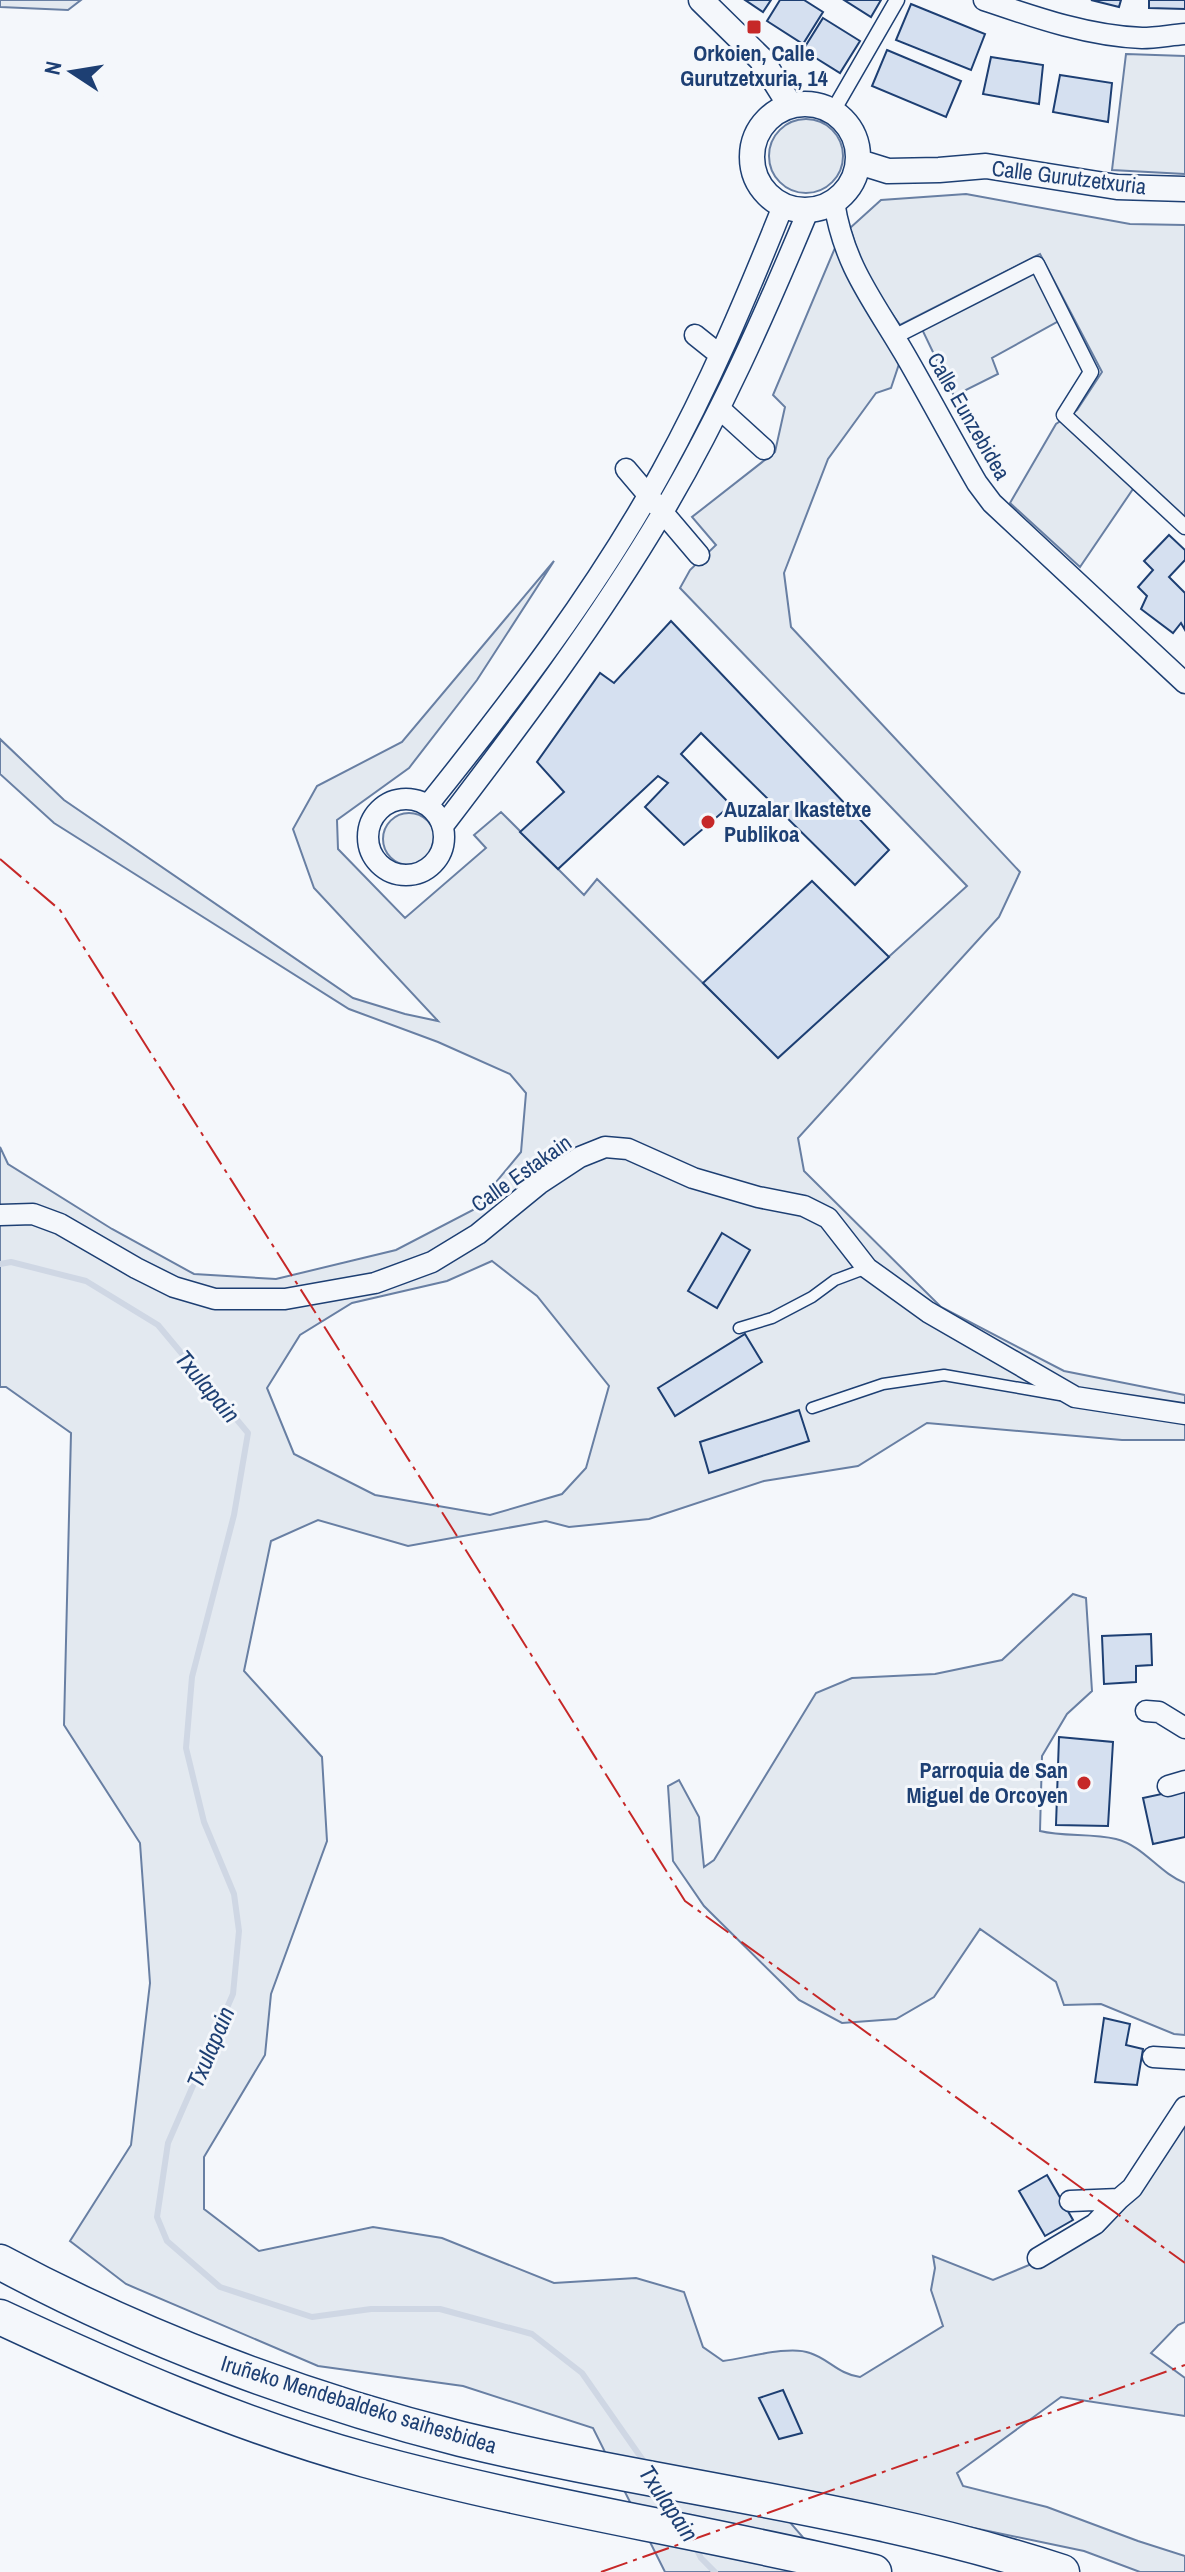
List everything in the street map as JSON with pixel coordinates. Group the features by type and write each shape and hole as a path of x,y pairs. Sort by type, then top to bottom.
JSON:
{"highway":[{"name":"Iruñeko Mendebaldeko saihesbidea","path":"0,2262 50,2289 209,2359 328,2399 461,2438 910,2531 1011,2555 1062,2572"},
{"name":"Iruñeko Mendebaldeko saihesbidea","path":"0,2317 119,2372 246,2421 364,2459 524,2500 859,2568"}],"street":[{"path":"701,0 761,59 790,105"},
{"path":"833,111 897,0"},
{"path":"984,0 1045,20 1103,32 1142,38 1185,34"},
{"path":"790,105 819,105 833,111 845,120 858,147 859,162 855,177 846,192 834,202 808,211 783,206 759,185 752,153 755,137 775,113 790,105"},
{"name":"Calle Gurutzetxuria","path":"859,162 888,171 986,166 1117,187 1185,189"},
{"name":"Calle Eunzebidea","path":"834,202 840,236 851,262 977,483 992,503 1185,683"},
{"path":"428,805 558,636 648,495 720,355 783,206"},
{"path":"443,826 550,686 663,513 720,409 765,315 808,211"},
{"path":"894,337 1037,264 1091,372 1064,415 1185,527"},
{"path":"695,335 720,355"},
{"path":"720,409 764,449"},
{"path":"626,469 699,555"},
{"path":"402,798 415,799 428,805 443,826 445,836 440,856 423,872 410,875 397,874 384,868 369,847 371,821 378,810 402,798"},
{"name":"Calle Estakain","path":"0,1215 33,1214 60,1224 174,1287 215,1299 285,1299 375,1283 432,1262 478,1234 539,1184 580,1157 605,1147 628,1149 693,1178 758,1197 804,1206 828,1218 867,1268 928,1312 1075,1397"},
{"path":"1075,1397 1185,1414"},
{"path":"1146,1711 1159,1712 1185,1728"},
{"path":"1153,2057 1185,2059"},
{"path":"1038,2258 1095,2224 1132,2188 1185,2107"},
{"path":"1070,2201 1119,2199"}],"lane":[{"path":"739,1328 772,1318 812,1297 835,1280 867,1268"},
{"path":"812,1408 883,1384 944,1375 1075,1397"}],"shaded area":[{"path":"0,0 81,0 68,10 0,7"},
{"path":"1126,54 1185,56 1185,174 1112,170"},
{"path":"806,119 820,122 832,130 840,142 843,156 840,170 832,182 820,190 806,193 792,190 780,182 772,170 769,156 772,142 780,130 792,122"},
{"path":"966,194 1130,224 1185,225 1185,534 1133,489 1080,567 1010,503 1056,424 1077,410 1102,372 1040,254 900,325 866,277 850,228 881,200"},
{"path":"840,236 903,352 891,388 876,393 828,459 784,573 791,627 1020,872 999,917 798,1138 804,1171 941,1307 1064,1371 1185,1395 1185,1440 1122,1440 927,1423 858,1466 764,1481 649,1519 569,1527 546,1521 408,1546 318,1520 271,1541 244,1671 322,1757 327,1841 271,1994 265,2055 204,2157 204,2209 259,2251 373,2227 442,2238 554,2283 636,2278 684,2292 703,2347 723,2361 780,2351 801,2351 860,2377 943,2326 931,2290 935,2268 933,2256 993,2280 1029,2265 1050,2261 1103,2231 1140,2191 1185,2121 1185,2322 1178,2325 1151,2353 1185,2378 1185,2416 1061,2397 957,2473 963,2486 1047,2507 1185,2556 1185,2572 1140,2572 1084,2551 755,2482 833,2572 665,2572 593,2428 463,2386 318,2366 126,2284 70,2241 131,2145 150,1983 140,1843 64,1725 71,1433 6,1387 0,1387 0,1147 8,1164 112,1229 194,1274 276,1279 396,1250 473,1210 521,1152 526,1093 510,1074 438,1042 349,1009 54,823 0,774 0,739 64,800 353,998 438,1021 314,888 293,829 317,786 402,742 554,561 477,680 409,768 337,820 338,849 405,918 486,848 474,835 501,812 584,895 597,879 778,1057 967,886 680,588 690,570 716,545 692,517 775,452 785,407 773,395","holes":["492,1261 537,1296 609,1386 586,1468 562,1494 490,1515 375,1495 294,1454 267,1388 300,1335 352,1303 447,1281"]},
{"path":"1037,264 1064,318 992,358 998,374 954,396 919,323"},
{"path":"409,813 427,821 435,839 427,857 409,865 391,857 383,839 391,821"},
{"path":"1073,1594 1086,1598 1092,1691 1067,1714 1042,1756 1040,1831 1107,1837 1126,1842 1185,1883 1185,2035 1174,2034 1101,2004 1064,2005 1056,1982 980,1929 934,1997 896,2019 842,2023 799,2000 704,1906 673,1861 668,1786 679,1780 699,1817 704,1867 714,1860 816,1693 852,1678 935,1674 1002,1660"}],"building":[{"path":"745,0 771,0 763,12"},
{"path":"780,0 804,0 823,12 803,44 767,21"},
{"path":"844,0 881,0 871,17"},
{"path":"1091,0 1121,0 1119,7"},
{"path":"1149,0 1185,0 1185,9 1149,8"},
{"path":"911,4 985,34 971,70 896,40"},
{"path":"823,18 860,41 840,73 803,50"},
{"path":"887,50 961,81 946,117 872,86"},
{"path":"991,57 1043,65 1039,104 983,94"},
{"path":"1060,75 1112,83 1108,122 1053,112"},
{"path":"1169,535 1185,550 1185,560 1169,577 1185,593 1185,630 1181,623 1173,633 1141,609 1147,596 1138,587 1153,570 1144,561"},
{"path":"671,621 889,850 855,885 701,733 681,754 731,805 684,845 645,807 668,783 658,776 558,869 520,832 564,792 537,762 600,673 614,683"},
{"path":"812,881 889,957 778,1058 703,983"},
{"path":"722,1233 750,1250 717,1308 688,1291"},
{"path":"745,1334 762,1362 675,1416 658,1388"},
{"path":"799,1410 809,1441 709,1473 700,1442"},
{"path":"1151,1634 1152,1665 1136,1666 1136,1682 1104,1684 1102,1636"},
{"name":"Parroquia de San Miguel de Orcoyen","path":"1059,1737 1113,1742 1108,1826 1056,1825"},
{"path":"1185,1789 1185,1837 1153,1844 1143,1798"},
{"path":"1104,2018 1130,2024 1126,2045 1143,2049 1137,2085 1095,2082"},
{"path":"1047,2175 1073,2220 1045,2236 1019,2191"},
{"path":"783,2390 802,2433 779,2439 759,2398"}],"waterway":[{"name":"Txulapain","path":"0,1264 11,1262 86,1281 158,1325 248,1433 234,1515 192,1677 186,1748 204,1822 234,1894 239,1931 233,1994 168,2143 157,2217 167,2241 220,2287 312,2317 371,2309 440,2309 532,2334 582,2373 647,2466"},
{"name":"Txulapain","path":"664,2492 678,2517"},
{"name":"Txulapain","path":"694,2544 701,2558 715,2572"}],"power":[{"path":"0,859 60,910 685,1901 1185,2263"},
{"path":"601,2572 1185,2365"}],"place":[{"name":"Orkoien, Calle Gurutzetxuria, 14","path":"754,27"},
{"name":"Auzalar Ikastetxe Publikoa","path":"708,822"},
{"name":"Parroquia de San Miguel de Orcoyen","path":"1084,1783"}]}
